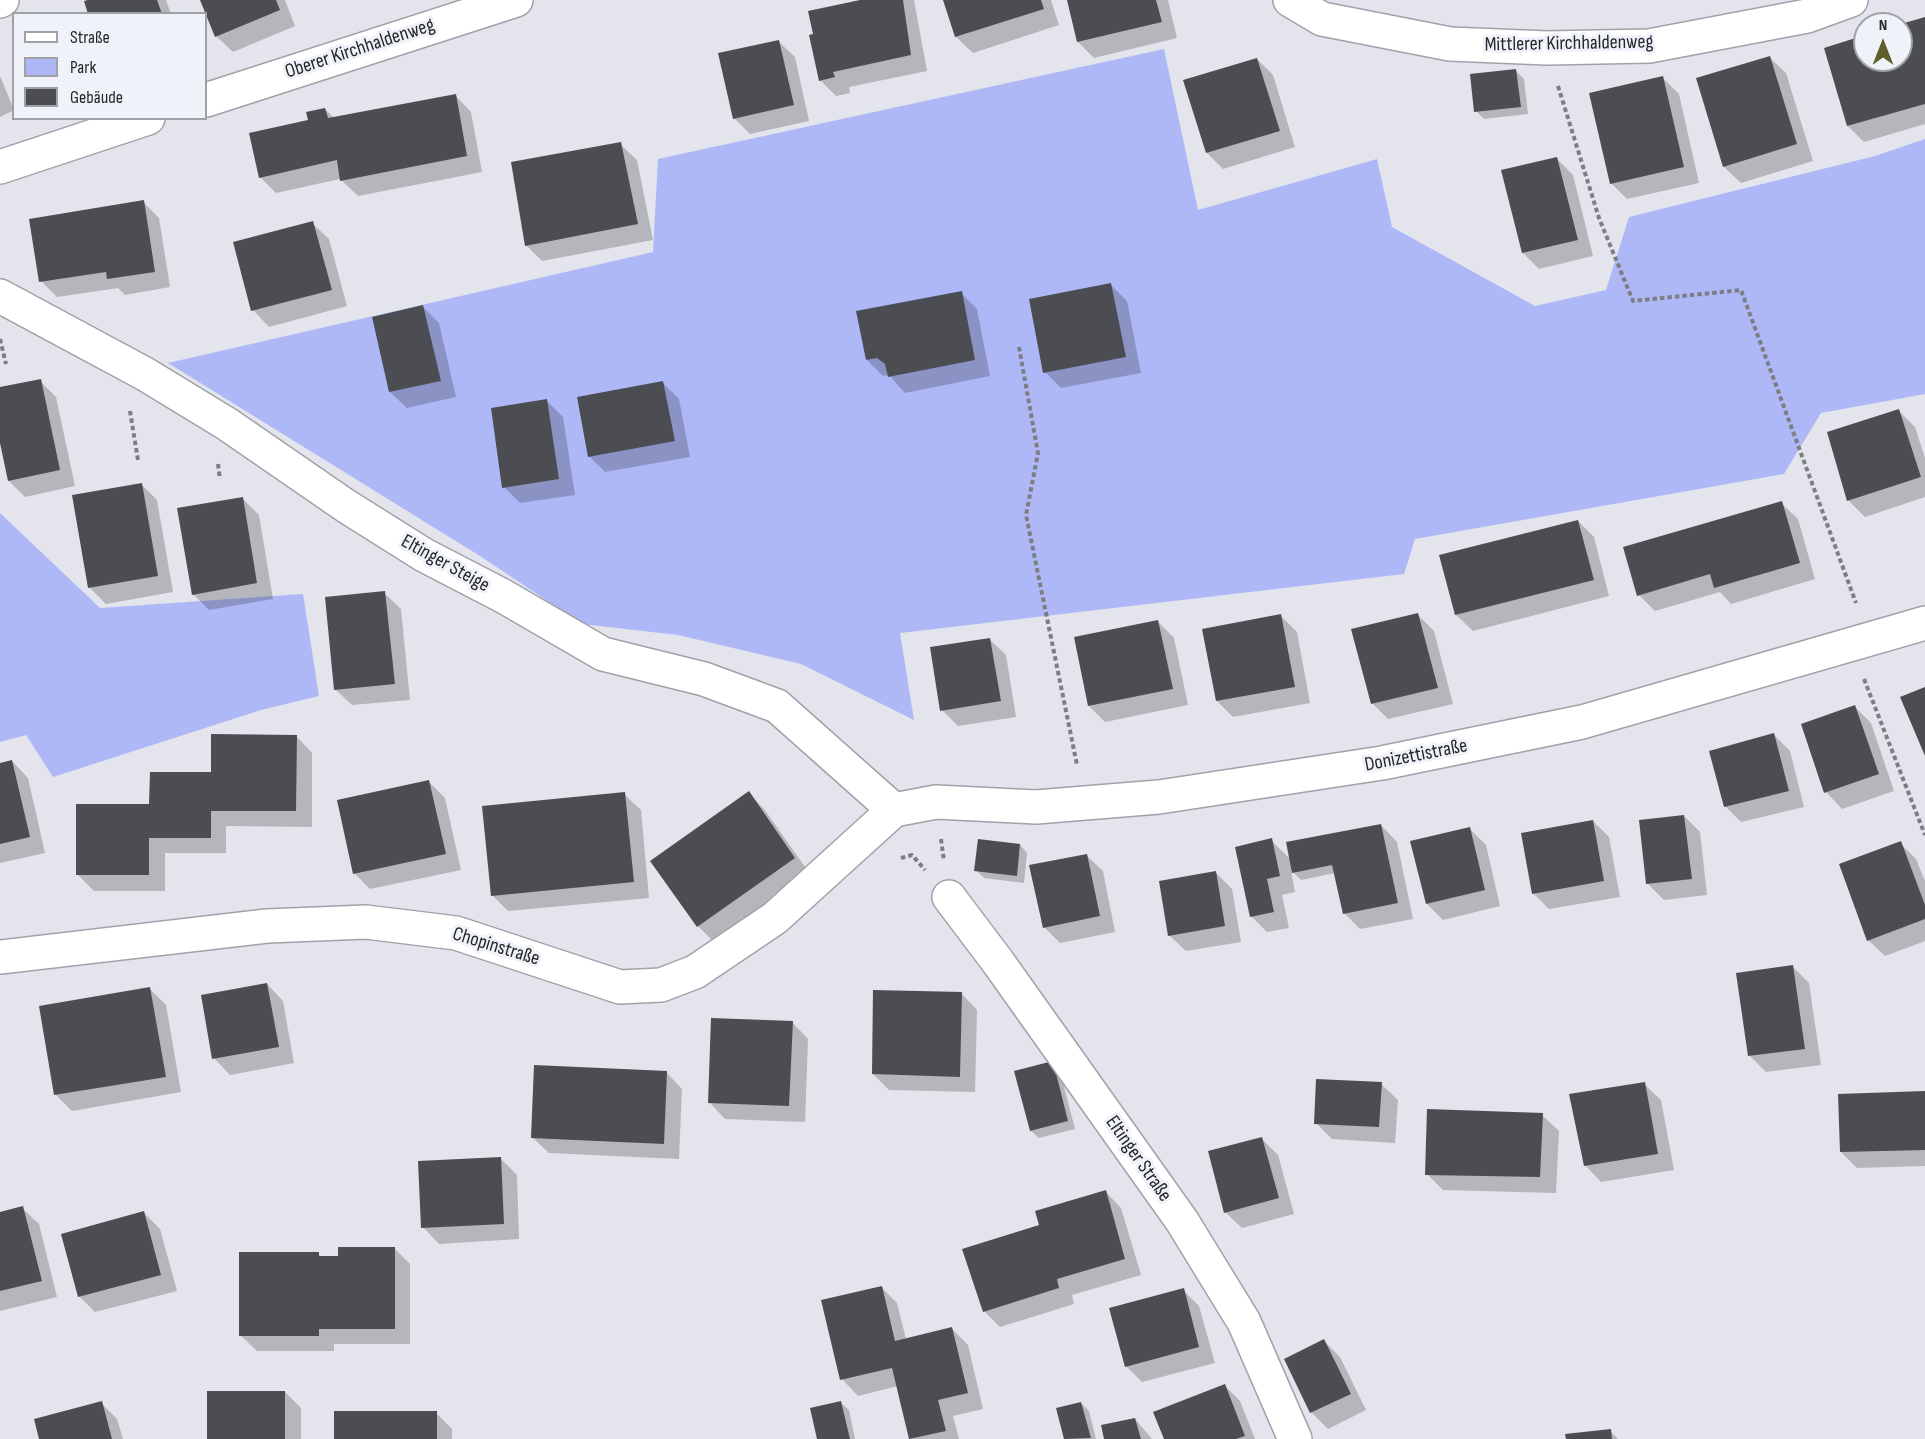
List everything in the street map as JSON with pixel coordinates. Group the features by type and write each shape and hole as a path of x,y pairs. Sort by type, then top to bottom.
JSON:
{"street":[{"name":"Oberer Kirchhaldenweg","path":"207,100 516,0"},
{"name":"Mittlerer Kirchhaldenweg","path":"1290,0 1322,19 1450,44 1547,48 1649,46 1807,16 1851,0"},
{"path":"0,167 142,120"},
{"name":"Eltinger Steige","path":"0,296 145,374 227,424 346,506 424,555 503,596 603,654 704,679 777,706 894,810"},
{"name":"Donizettistraße","path":"894,810 936,801 1036,807 1082,790 1159,797 1382,763 1582,722 1925,623"},
{"name":"Chopinstraße","path":"0,957 267,926 366,922 456,933 620,987 661,985 695,972 775,918 894,810"},
{"name":"Eltinger Straße","path":"949,897 998,962 1182,1221 1244,1322 1296,1439"}],"path":[{"path":"1547,48 1599,218 1633,301 1741,290 1925,835"},
{"path":"0,338 6,364"},
{"path":"1019,346 1038,453 1026,515 1082,790"},
{"path":"936,801 949,897"}],"green space":[{"path":"1164,49 1198,210 1377,159 1392,227 1535,306 1606,290 1629,217 1875,156 1925,139 1925,394 1821,413 1784,474 1415,539 1404,574 900,633 914,720 801,664 678,635 582,624 480,556 168,363 653,252 658,159"},
{"path":"0,513 100,608 303,594 319,696 261,710 53,777 26,735 0,742"}],"building":[{"path":"157,0 161,12 87,12 84,1"},
{"path":"200,0 276,0 280,10 215,37 207,12 205,12"},
{"path":"860,0 903,0 911,55 833,72 835,77 819,81 809,35 813,34 808,11"},
{"path":"943,0 1041,0 1044,9 955,37"},
{"path":"1067,0 1156,0 1162,22 1077,42"},
{"path":"1925,17 1925,104 1847,126 1824,48 1853,39 1853,72 1913,72 1913,20"},
{"path":"779,40 794,105 733,119 718,53"},
{"path":"1770,56 1797,144 1723,167 1696,78"},
{"path":"1257,58 1280,131 1206,153 1183,80"},
{"path":"1516,69 1521,107 1474,112 1470,74"},
{"path":"1663,76 1684,167 1610,184 1589,93"},
{"path":"456,94 467,156 340,181 337,160 259,178 249,133 308,120 306,112 325,108 328,118"},
{"path":"621,142 638,224 525,246 511,162"},
{"path":"1557,157 1578,240 1522,253 1501,170"},
{"path":"144,200 155,272 107,279 106,272 39,282 29,219"},
{"path":"313,221 332,290 251,311 233,242"},
{"path":"1111,283 1126,357 1043,373 1029,299"},
{"path":"962,291 975,360 888,377 885,364 877,358 866,360 856,311"},
{"path":"423,305 441,381 389,392 372,317"},
{"path":"41,379 60,470 8,481 0,443 0,387"},
{"path":"663,381 675,441 588,457 577,397"},
{"path":"547,399 559,479 502,488 491,408"},
{"path":"1899,409 1921,477 1847,501 1827,432"},
{"path":"142,483 158,576 88,588 72,495"},
{"path":"243,497 257,583 192,595 177,508"},
{"path":"1782,501 1800,563 1714,588 1710,574 1637,596 1623,547"},
{"path":"1578,520 1594,580 1455,615 1439,555"},
{"path":"385,591 395,684 334,690 325,597"},
{"path":"1418,613 1438,688 1371,704 1351,629"},
{"path":"1281,614 1295,687 1216,701 1202,629"},
{"path":"1158,620 1173,689 1088,706 1074,637"},
{"path":"990,638 1001,701 940,711 930,647"},
{"path":"1925,687 1925,756 1900,697"},
{"path":"1855,705 1879,774 1824,793 1801,724"},
{"path":"1774,733 1789,791 1724,807 1709,751"},
{"path":"211,734 297,735 296,811 211,811 211,838 149,838 149,875 76,875 76,804 149,804 150,772 211,772"},
{"path":"12,760 30,837 0,844 0,763"},
{"path":"429,780 446,854 353,874 337,800"},
{"path":"749,791 795,858 697,927 650,861"},
{"path":"625,792 634,882 491,896 482,806"},
{"path":"1684,815 1692,879 1646,884 1639,820"},
{"path":"1593,820 1604,881 1532,894 1521,833"},
{"path":"1381,824 1398,903 1343,914 1332,865 1292,873 1286,842"},
{"path":"1470,827 1485,890 1426,904 1410,841"},
{"path":"1272,838 1280,876 1267,879 1274,912 1250,917 1235,847"},
{"path":"978,839 1020,844 1017,876 974,871"},
{"path":"1901,841 1925,905 1925,919 1867,941 1839,864"},
{"path":"1087,854 1100,916 1043,928 1029,865"},
{"path":"1216,871 1225,926 1168,936 1159,881"},
{"path":"1793,965 1805,1049 1748,1056 1736,973"},
{"path":"267,983 279,1047 212,1059 201,995"},
{"path":"150,987 166,1077 54,1095 39,1006"},
{"path":"873,990 962,992 960,1077 872,1074"},
{"path":"711,1018 793,1021 789,1106 708,1103"},
{"path":"1053,1061 1068,1121 1030,1131 1014,1071"},
{"path":"534,1065 667,1071 664,1144 531,1138"},
{"path":"1316,1079 1382,1082 1379,1127 1314,1124"},
{"path":"1645,1082 1658,1154 1584,1166 1569,1094"},
{"path":"1925,1091 1925,1150 1840,1152 1838,1094"},
{"path":"1427,1109 1543,1113 1540,1177 1425,1175"},
{"path":"1262,1137 1279,1198 1224,1213 1208,1151"},
{"path":"501,1157 504,1224 421,1228 418,1161"},
{"path":"1106,1190 1125,1259 1057,1279 1059,1288 983,1312 962,1249 1039,1225 1035,1211"},
{"path":"23,1206 42,1281 0,1291 0,1212"},
{"path":"144,1211 161,1275 78,1297 61,1234"},
{"path":"338,1247 395,1247 395,1329 319,1329 319,1336 239,1336 239,1252 319,1252 319,1256 338,1256"},
{"path":"882,1286 895,1341 952,1327 968,1393 938,1400 946,1431 909,1439 892,1368 840,1380 821,1300"},
{"path":"1184,1288 1199,1347 1125,1367 1109,1308"},
{"path":"1324,1339 1351,1394 1310,1413 1284,1359"},
{"path":"1225,1384 1245,1436 1236,1439 1164,1439 1153,1412"},
{"path":"207,1391 285,1391 285,1439 207,1439"},
{"path":"102,1401 112,1439 39,1439 34,1419"},
{"path":"841,1401 850,1439 817,1439 810,1408"},
{"path":"1081,1402 1091,1438 1064,1439 1056,1408"},
{"path":"334,1411 437,1411 437,1439 334,1439"},
{"path":"1135,1418 1141,1439 1104,1439 1101,1425"},
{"path":"1611,1429 1612,1439 1566,1439 1565,1434"}]}
